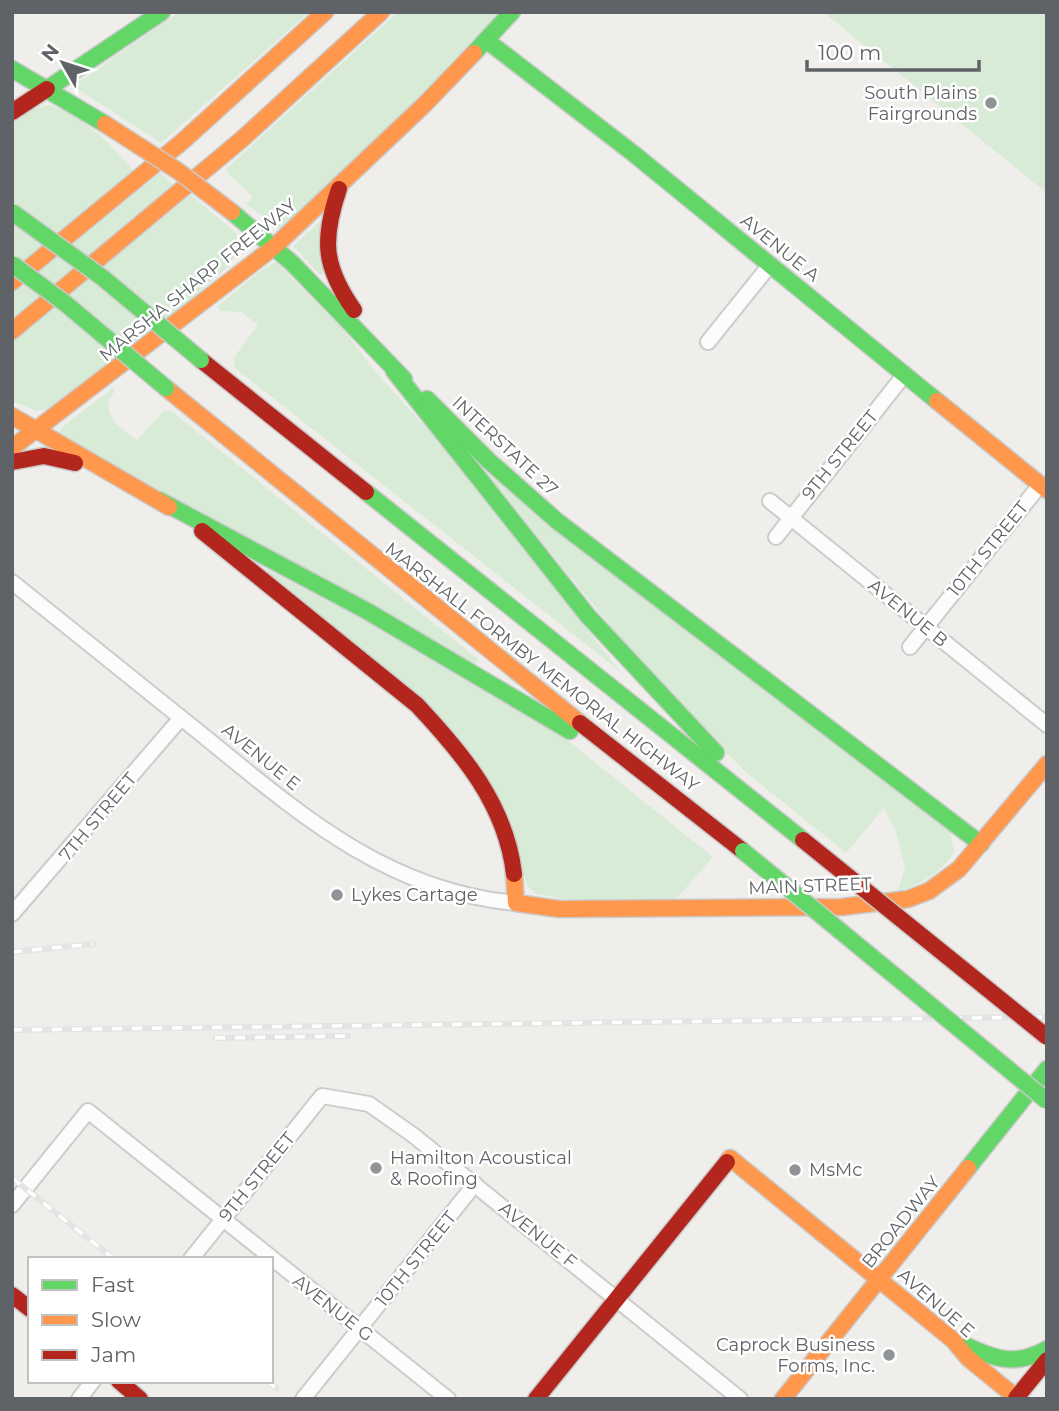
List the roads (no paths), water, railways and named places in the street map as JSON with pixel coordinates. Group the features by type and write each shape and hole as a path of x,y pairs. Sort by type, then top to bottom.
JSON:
{"main road":[{"path":"12,112 162,12"},
{"path":"12,282 183,141 325,12"},
{"path":"12,331 241,140 381,12"},
{"name":"MARSHA SHARP FREEWAY","path":"12,448 274,247 340,186 512,12"},
{"name":"AVENUE A","path":"486,40 770,265 1043,488"},
{"name":"INTERSTATE 27","path":"12,69 178,171 232,212 274,247 372,345 394,371 557,521 981,844"},
{"path":"340,186 327,224 328,264 335,285 361,318 372,345"},
{"name":"MARSHALL FORMBY MEMORIAL HIGHWAY","path":"12,212 103,278 201,360 1047,1037"},
{"name":"MARSHALL FORMBY MEMORIAL HIGHWAY","path":"12,264 65,304 424,598 670,792 1047,1101"},
{"path":"394,371 475,478 624,659 687,726 767,800 803,840"},
{"path":"12,416 107,473 295,569 462,664 670,792"},
{"path":"12,462 28,456 58,457 107,473"},
{"path":"159,500 212,538 417,705 448,738 492,802 506,833 516,903"},
{"name":"MAIN STREET","path":"516,903 559,909 816,907 908,899 944,882 981,844 1047,764"},
{"path":"989,1054 1047,1113"},
{"name":"BROADWAY","path":"783,1399 1047,1069"},
{"name":"AVENUE E","path":"616,1298 730,1158 953,1340 968,1358 1017,1398"},
{"path":"12,1295 28,1307"},
{"path":"537,1399 616,1298"},
{"path":"953,1340 988,1358 1005,1362 1022,1361 1047,1349"},
{"path":"1017,1398 1047,1360"},
{"path":"120,1383 140,1399"}],"street":[{"path":"708,342 770,265"},
{"name":"9TH STREET","path":"776,537 905,374"},
{"name":"10TH STREET","path":"910,647 1043,488"},
{"name":"AVENUE B","path":"770,501 1047,725"},
{"name":"AVENUE E","path":"12,582 336,840 387,869 437,889 481,900 516,903"},
{"name":"7TH STREET","path":"12,914 181,718"},
{"name":"9TH STREET","path":"193,1257 322,1096"},
{"name":"AVENUE F","path":"322,1096 369,1104 475,1184 740,1399"},
{"name":"AVENUE G","path":"12,1205 88,1111 270,1257"},
{"name":"10TH STREET","path":"303,1399 475,1184"},
{"name":"AVENUE G","path":"273,1260 448,1399"},
{"path":"79,1399 91,1383"}],"railway":[{"path":"12,952 93,944"},
{"path":"12,1030 1047,1017"},
{"path":"215,1038 348,1036"},
{"path":"12,1178 111,1257"},
{"path":"270,1383 276,1388"}],"place":[{"name":"South Plains Fairgrounds","path":"991,103"},
{"name":"Lykes Cartage","path":"337,895"},
{"name":"Hamilton Acoustical & Roofing","path":"376,1168"},
{"name":"MsMc","path":"795,1170"},
{"name":"Caprock Business Forms, Inc.","path":"889,1355"}]}
